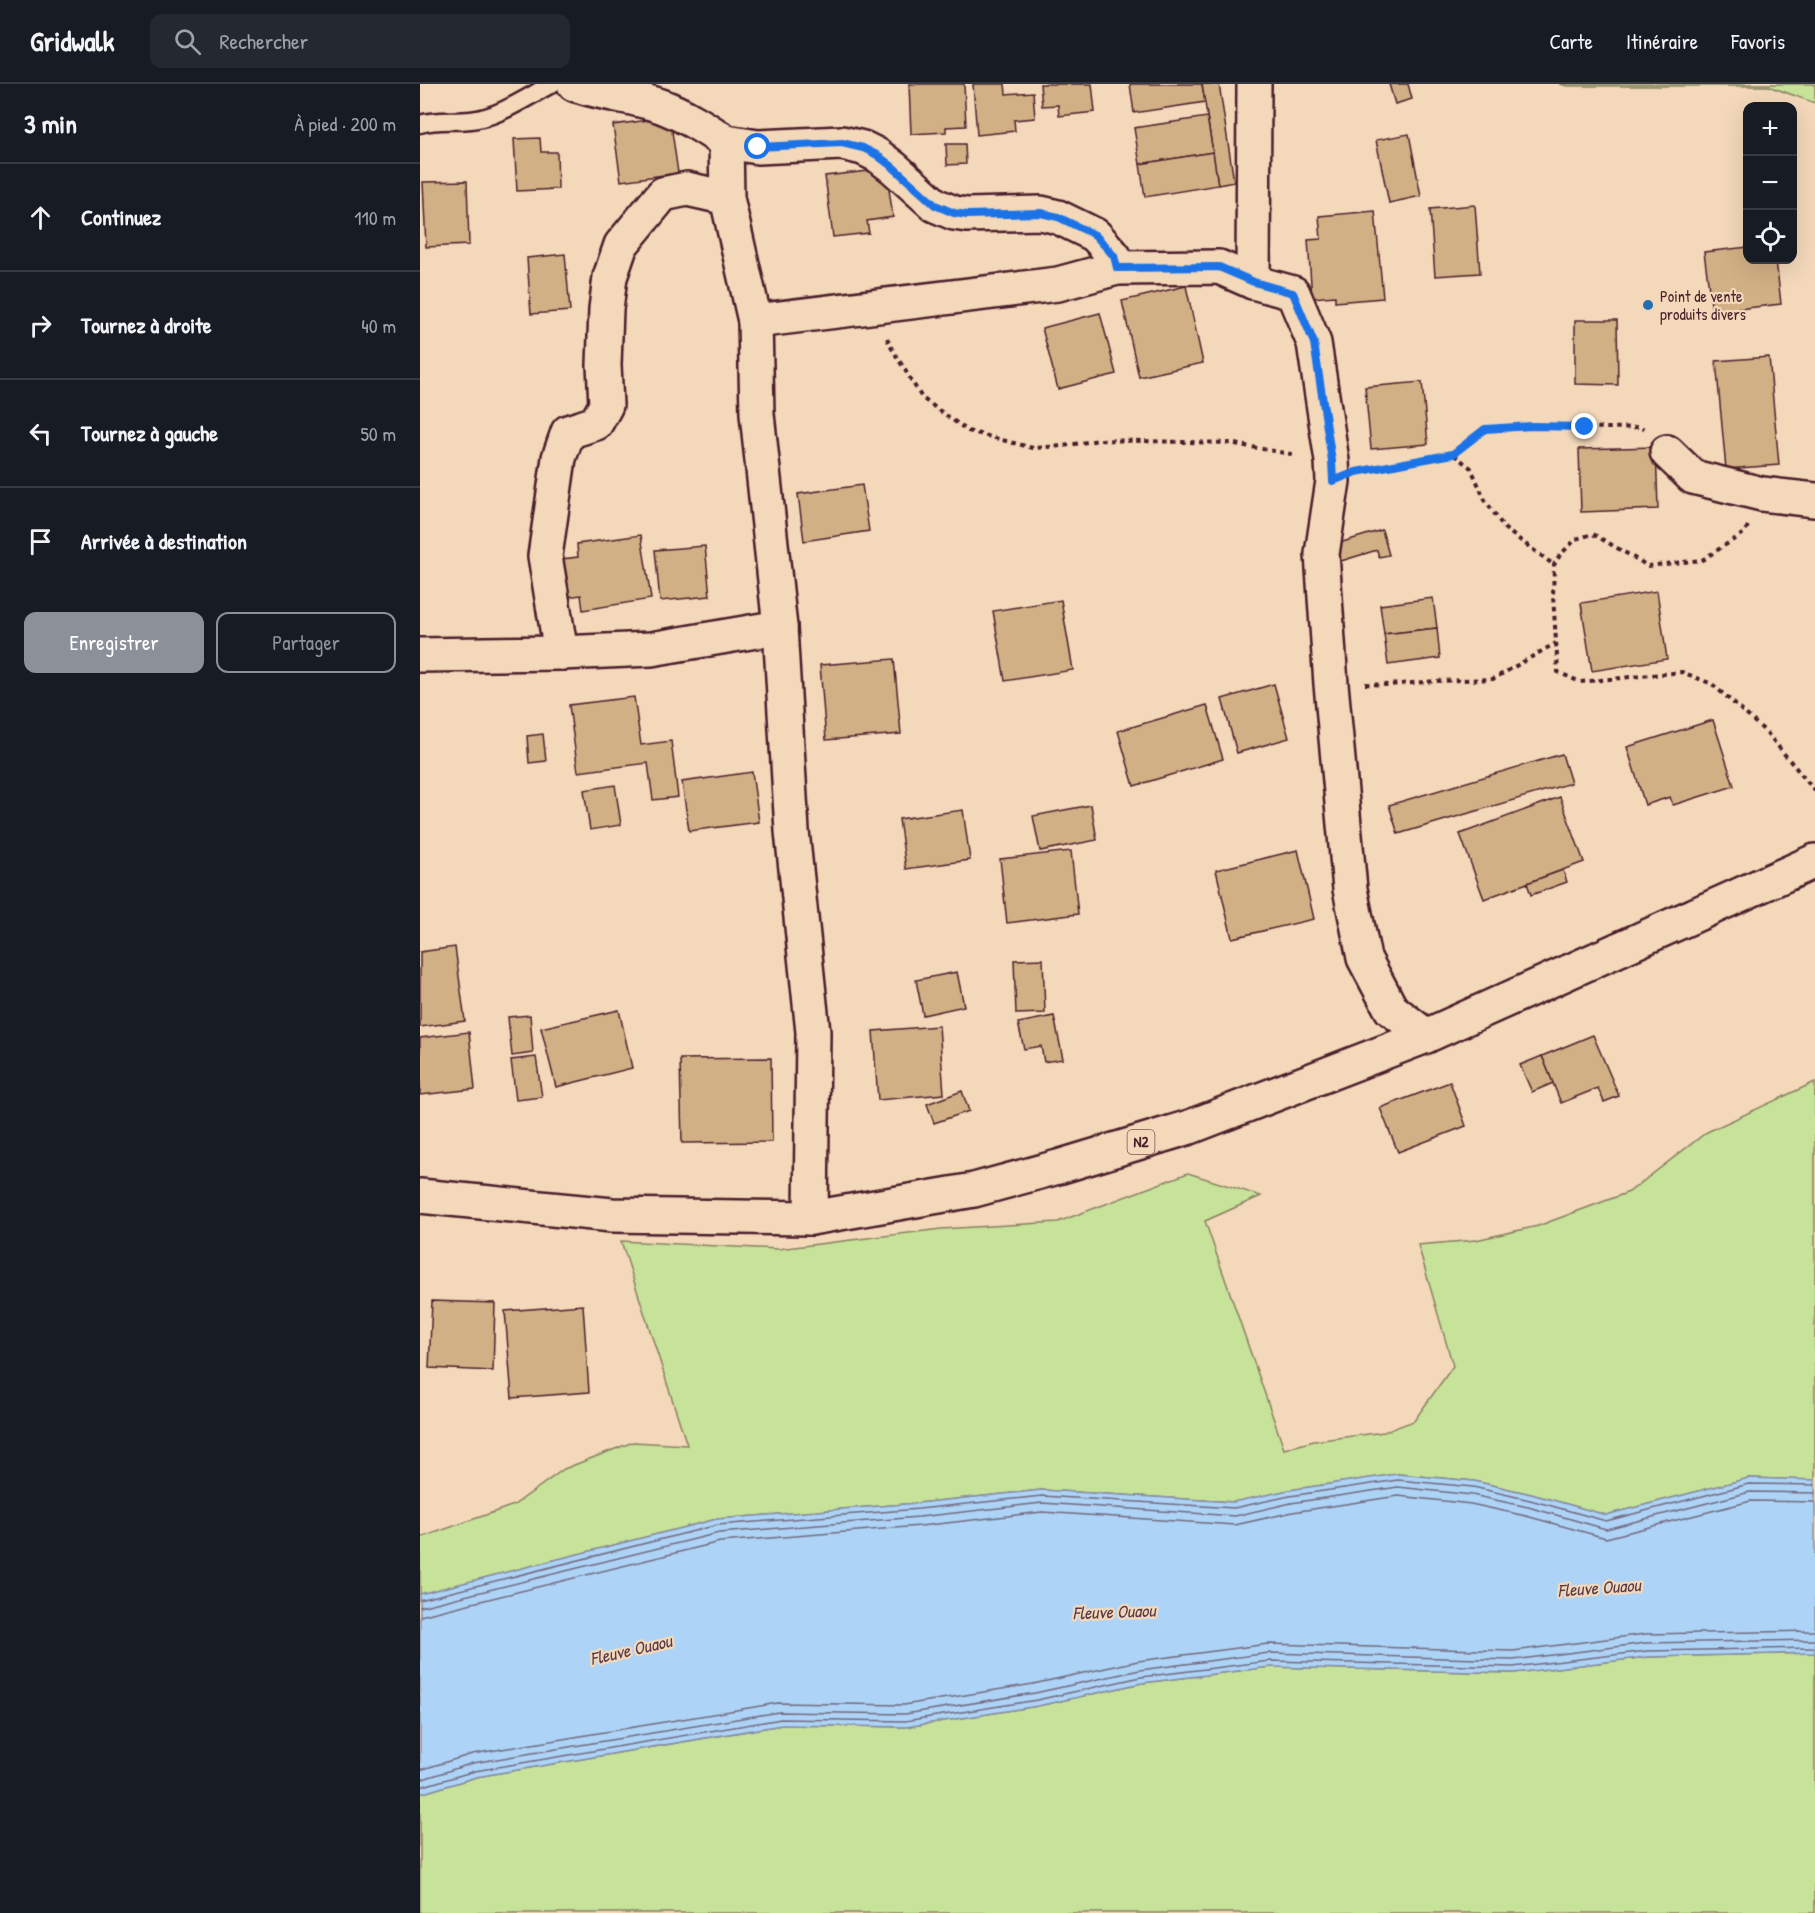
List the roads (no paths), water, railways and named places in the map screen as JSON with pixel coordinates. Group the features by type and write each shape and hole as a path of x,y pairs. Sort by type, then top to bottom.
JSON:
{"main road":[{"path":"574,84 592,91 658,105 684,116 726,142 758,147 842,143 863,148 894,168 935,205 954,213 967,215 1041,213 1058,217 1095,235 1114,256 1117,268"},
{"path":"1254,84 1254,282"},
{"path":"726,142 727,198 755,321 757,414 780,627 792,831 813,1032 811,1218"},
{"path":"561,653 545,556 559,458 568,432 596,423 606,405 604,365 606,309 610,277 621,245 663,194 687,189 727,198"},
{"path":"755,321 1058,284 1117,268 1219,267 1254,282 1293,293 1314,343 1333,471 1322,554 1331,684 1350,889 1364,958 1390,1009 1426,1036"},
{"path":"1667,452 1693,477 1762,494 1815,500"},
{"path":"420,655 651,649 780,627"},
{"name":"N2","path":"420,1196 612,1215 811,1218 974,1190 1190,1127 1426,1036 1815,861"}],"lane":[{"path":"420,124 429,121 473,120 502,110 552,84"}],"water":[{"name":"Fleuve Ouaou","path":"1397,1474 1474,1481 1606,1515 1749,1478 1815,1480 1815,1653 1647,1657 1514,1673 1270,1667 1142,1683 1038,1706 906,1727 782,1725 476,1777 420,1794 420,1594 717,1519 918,1503 1042,1490 1233,1502 1289,1490"}],"place":[{"name":"Point de vente produits divers","path":"1648,305"}]}
